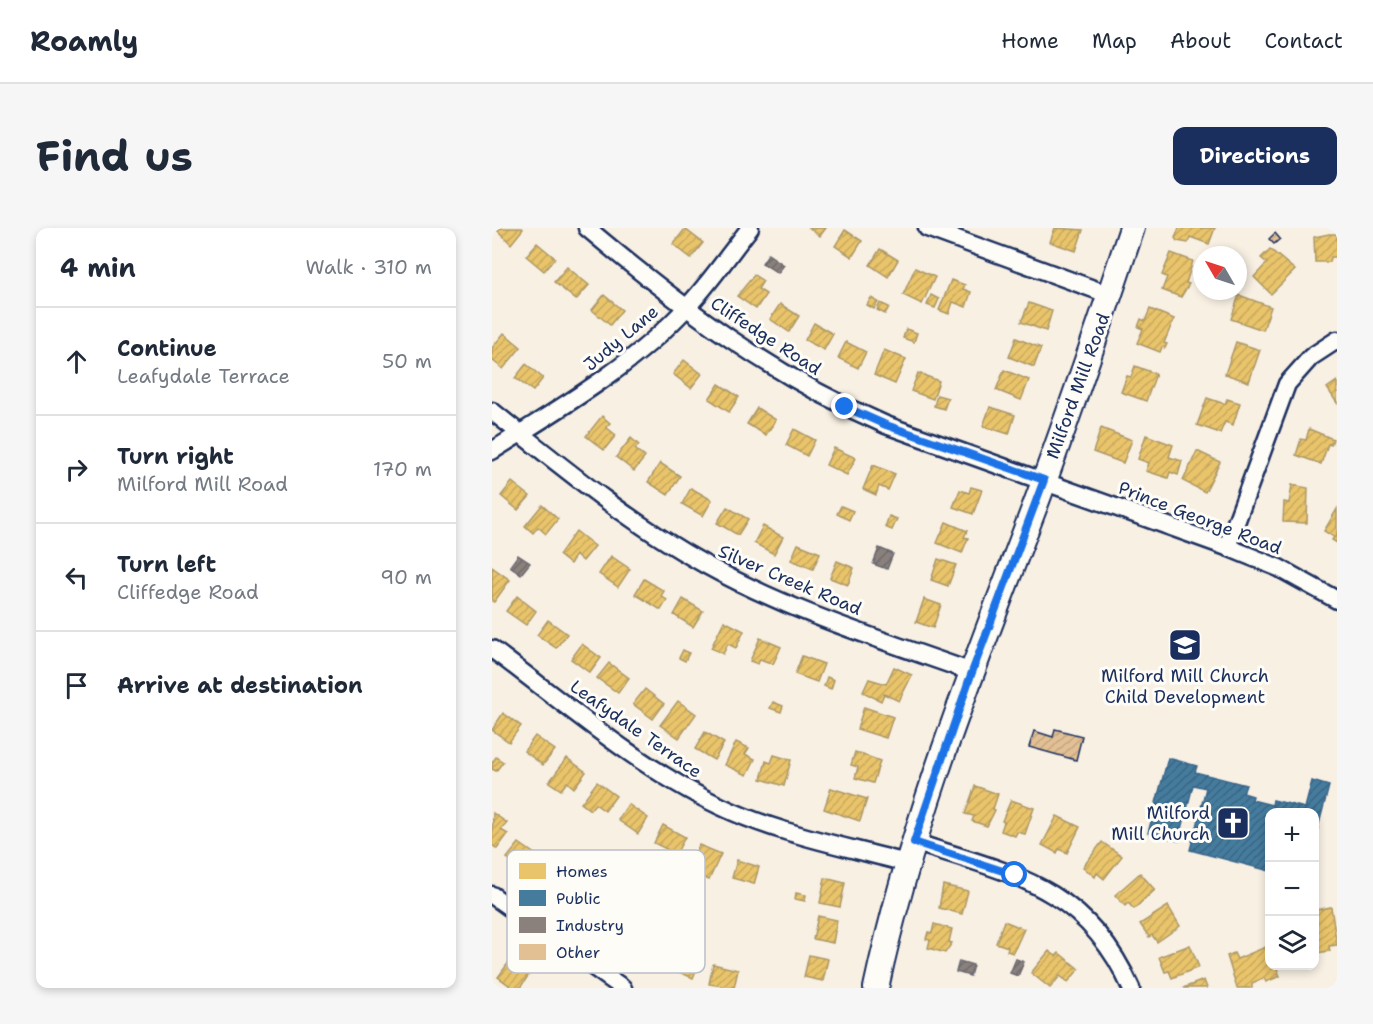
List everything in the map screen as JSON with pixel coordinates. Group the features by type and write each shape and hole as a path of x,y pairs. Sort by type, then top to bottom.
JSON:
{"main road":[{"name":"Milford Mill Road","path":"876,988 910,853 972,672 1044,480 1132,228"}],"street":[{"name":"Cliffedge Road","path":"587,228 687,307 771,367 845,407 886,425 1044,480"},
{"name":"Judy Lane","path":"492,451 600,381 645,346 687,307 750,228"},
{"path":"927,228 1110,295"},
{"path":"1227,547 1287,384 1311,357 1337,340"},
{"name":"Silver Creek Road","path":"492,411 619,511 707,566 807,612 972,672"},
{"name":"Prince George Road","path":"1044,480 1279,568 1337,600"},
{"name":"Leafydale Terrace","path":"492,649 644,762 695,794 755,820 1015,875 1054,894 1088,922 1107,944 1131,988"},
{"path":"492,895 507,906"},
{"path":"601,973 622,988"}],"building: Homes":[{"path":"495,228 521,228 523,229 511,244"},
{"path":"809,228 826,228 820,236"},
{"path":"1055,228 1083,230 1076,251 1050,242"},
{"path":"1179,228 1215,228 1209,244 1190,237 1188,243 1177,241 1175,238"},
{"path":"685,229 703,243 691,258 673,244"},
{"path":"845,230 862,241 852,257 835,246"},
{"path":"1337,234 1337,257 1331,257 1330,262 1315,262 1314,237"},
{"path":"537,243 555,258 544,271 526,256"},
{"path":"880,249 898,260 888,277 870,265"},
{"path":"1270,249 1295,270 1271,294 1254,277 1267,263 1261,258"},
{"path":"1171,253 1193,261 1186,283 1189,284 1181,297 1162,290 1167,277 1162,275"},
{"path":"567,267 589,285 576,300 554,282"},
{"path":"915,268 935,277 922,304 903,295"},
{"path":"754,275 763,281 758,289 766,294 756,309 737,296"},
{"path":"951,280 965,285 963,289 971,292 966,307 953,302 949,314 939,310"},
{"path":"604,295 622,310 610,325 592,310"},
{"path":"931,295 939,299 935,308 927,305"},
{"path":"871,298 878,302 874,309 867,305"},
{"path":"1247,298 1271,307 1263,330 1231,319 1237,300 1247,300"},
{"path":"880,303 889,307 885,314 877,310"},
{"path":"1029,303 1052,311 1046,331 1021,322"},
{"path":"780,304 799,316 789,332 770,319"},
{"path":"1150,309 1174,319 1164,343 1167,344 1160,352 1137,343 1143,329 1138,327 1141,319 1145,321"},
{"path":"814,323 833,334 824,350 805,340"},
{"path":"906,329 917,333 914,342 903,338"},
{"path":"504,333 521,347 503,369 492,360 492,348"},
{"path":"1016,338 1041,348 1034,367 1009,357"},
{"path":"846,342 866,352 858,368 838,358"},
{"path":"1236,342 1260,350 1249,382 1225,374"},
{"path":"884,350 906,359 895,384 874,375"},
{"path":"684,360 702,374 691,388 673,374"},
{"path":"526,364 543,378 533,391 515,378"},
{"path":"1135,366 1156,374 1146,401 1121,392 1127,376 1131,377"},
{"path":"1004,370 1029,380 1021,400 996,390"},
{"path":"918,373 939,381 933,399 911,391"},
{"path":"1337,381 1337,403 1327,388"},
{"path":"719,384 739,397 729,412 709,399"},
{"path":"937,395 948,398 944,409 934,406"},
{"path":"1207,398 1225,404 1227,399 1240,403 1233,425 1225,422 1220,433 1197,425"},
{"path":"990,407 1015,415 1009,434 983,426"},
{"path":"757,408 776,420 766,435 747,424"},
{"path":"602,416 610,423 606,427 616,435 604,450 586,436"},
{"path":"1101,428 1132,440 1123,463 1093,452"},
{"path":"794,429 815,440 807,456 786,445"},
{"path":"1309,429 1333,439 1331,445 1328,444 1321,464 1296,455 1301,439 1306,440"},
{"path":"1146,435 1173,445 1169,457 1182,461 1178,475 1170,472 1168,478 1146,471 1149,463 1138,459"},
{"path":"631,438 639,445 635,449 645,457 634,471 616,457"},
{"path":"834,448 856,458 847,475 826,465"},
{"path":"1197,451 1220,462 1205,492 1183,481"},
{"path":"660,463 680,476 668,495 648,482"},
{"path":"873,465 895,474 888,490 879,486 876,495 863,489"},
{"path":"512,482 530,496 518,510 501,496"},
{"path":"1292,485 1308,488 1307,523 1283,522 1284,502 1289,503"},
{"path":"971,487 982,490 973,514 953,507 960,490 969,493"},
{"path":"691,488 712,500 703,516 682,504"},
{"path":"542,505 558,519 546,534 538,527 533,533 525,526"},
{"path":"841,506 853,511 849,520 837,514"},
{"path":"727,507 748,519 738,535 717,523"},
{"path":"1337,509 1337,543 1332,540 1334,537 1324,531"},
{"path":"889,516 897,519 892,530 885,527"},
{"path":"946,522 967,531 964,537 968,538 962,553 937,543"},
{"path":"763,526 783,537 774,554 754,543"},
{"path":"576,531 595,546 583,561 576,555 570,564 559,555"},
{"path":"798,544 820,553 813,569 791,560"},
{"path":"611,556 630,569 618,587 599,574"},
{"path":"938,559 956,565 948,586 931,580"},
{"path":"837,561 854,568 848,585 830,578"},
{"path":"492,567 510,580 494,602 492,601"},
{"path":"644,579 664,591 661,596 667,600 661,610 635,594"},
{"path":"517,596 536,611 526,625 506,611"},
{"path":"683,599 703,611 693,627 674,615"},
{"path":"924,599 941,605 933,628 916,622"},
{"path":"548,620 567,634 556,648 537,635"},
{"path":"724,621 744,631 736,648 728,644 723,654 711,648"},
{"path":"760,638 781,647 773,664 760,659 758,664 750,661"},
{"path":"582,644 601,658 590,673 571,659"},
{"path":"683,650 689,653 685,661 679,658"},
{"path":"802,656 824,664 817,682 795,674"},
{"path":"609,663 629,678 618,693 597,678"},
{"path":"894,667 912,675 899,701 884,694 881,701 863,692 869,679 886,684"},
{"path":"827,677 834,680 831,689 824,686"},
{"path":"645,689 664,704 653,719 633,704"},
{"path":"678,701 696,714 679,738 660,725"},
{"path":"773,702 783,706 781,712 770,708"},
{"path":"864,707 893,717 886,738 857,729"},
{"path":"503,713 521,726 509,742 492,730"},
{"path":"705,732 724,743 714,760 695,749"},
{"path":"535,736 555,750 543,765 524,751"},
{"path":"736,742 749,748 745,754 755,759 747,775 725,765"},
{"path":"855,752 880,761 873,783 855,778 858,767 851,765"},
{"path":"774,755 791,760 784,786 761,779 766,761 771,763"},
{"path":"496,757 503,762 496,771 492,769 492,763"},
{"path":"567,758 586,772 574,788 567,782 561,790 549,782"},
{"path":"597,782 616,796 605,811 595,804 590,810 581,803"},
{"path":"975,786 998,794 993,809 995,810 987,826 972,821 974,816 965,814"},
{"path":"831,788 867,799 860,821 824,809"},
{"path":"1011,800 1034,808 1025,834 1017,832 1015,836 1001,831 1004,822 1002,821"},
{"path":"628,804 648,818 638,834 618,820"},
{"path":"493,813 507,823 501,830 508,834 497,849 492,845"},
{"path":"1057,816 1080,827 1067,853 1059,849 1057,853 1042,845"},
{"path":"663,825 685,837 678,850 668,850 654,843"},
{"path":"1102,842 1122,856 1104,879 1097,873 1095,877 1083,867"},
{"path":"519,843 529,850 513,850"},
{"path":"699,845 721,854 709,880 705,878 705,850 697,850"},
{"path":"737,860 759,867 754,884 732,878"},
{"path":"1140,873 1155,890 1134,909 1128,903 1125,906 1115,895"},
{"path":"825,878 845,883 840,907 820,903"},
{"path":"943,885 968,891 962,914 939,908"},
{"path":"796,893 806,895 805,901 795,899"},
{"path":"1168,906 1180,926 1157,942 1152,935 1149,937 1140,924"},
{"path":"1331,907 1337,945 1329,946 1330,951 1319,953 1319,916 1319,909"},
{"path":"818,916 837,920 833,943 813,939"},
{"path":"1004,921 1024,929 1013,953 1007,951 1008,947 996,943"},
{"path":"934,924 952,929 949,942 952,943 945,953 928,948 930,940 926,939 928,932 932,933"},
{"path":"1190,945 1199,967 1172,978 1169,971 1165,972 1159,957"},
{"path":"1265,947 1265,970 1278,970 1280,976 1266,982 1264,978 1252,983 1252,988 1237,988 1227,956 1234,953 1237,959"},
{"path":"1049,951 1056,956 1059,953 1079,969 1068,982 1060,976 1050,988 1031,973"},
{"path":"809,955 828,959 823,981 804,977"},
{"path":"713,964 738,970 734,988 709,984"},
{"path":"507,965 507,973 524,973 528,976 520,988 513,988 498,977"},
{"path":"681,973 695,973 693,978"},
{"path":"1204,980 1207,988 1183,988"}],"building: Public":[{"name":"Milford Mill Church","path":"1168,758 1197,766 1195,772 1246,785 1243,793 1253,796 1252,800 1272,805 1273,800 1305,808 1265,808 1265,870 1190,850 1206,788 1193,785 1179,841 1148,833"},
{"name":"Milford Mill Church","path":"1312,781 1329,786 1319,824 1319,808 1305,808"}],"building: Industry":[{"path":"768,254 784,265 778,273 762,263"},
{"path":"879,548 893,554 887,569 873,564"},
{"path":"518,555 530,563 521,574 510,566"},
{"path":"1016,959 1024,962 1018,976 1010,973"},
{"path":"959,961 973,965 970,976 956,972"}],"building: Other":[{"path":"1275,233 1280,239 1274,244 1269,239"},
{"path":"1055,729 1082,736 1076,760 1029,747 1034,731 1053,737"}],"place":[{"name":"Milford Mill Church Child Development","path":"1185,645"},
{"name":"Milford Mill Church","path":"1233,823"}],"route":[{"path":"845,407 886,425 1044,480 968,683 914,842 1015,875"}]}
